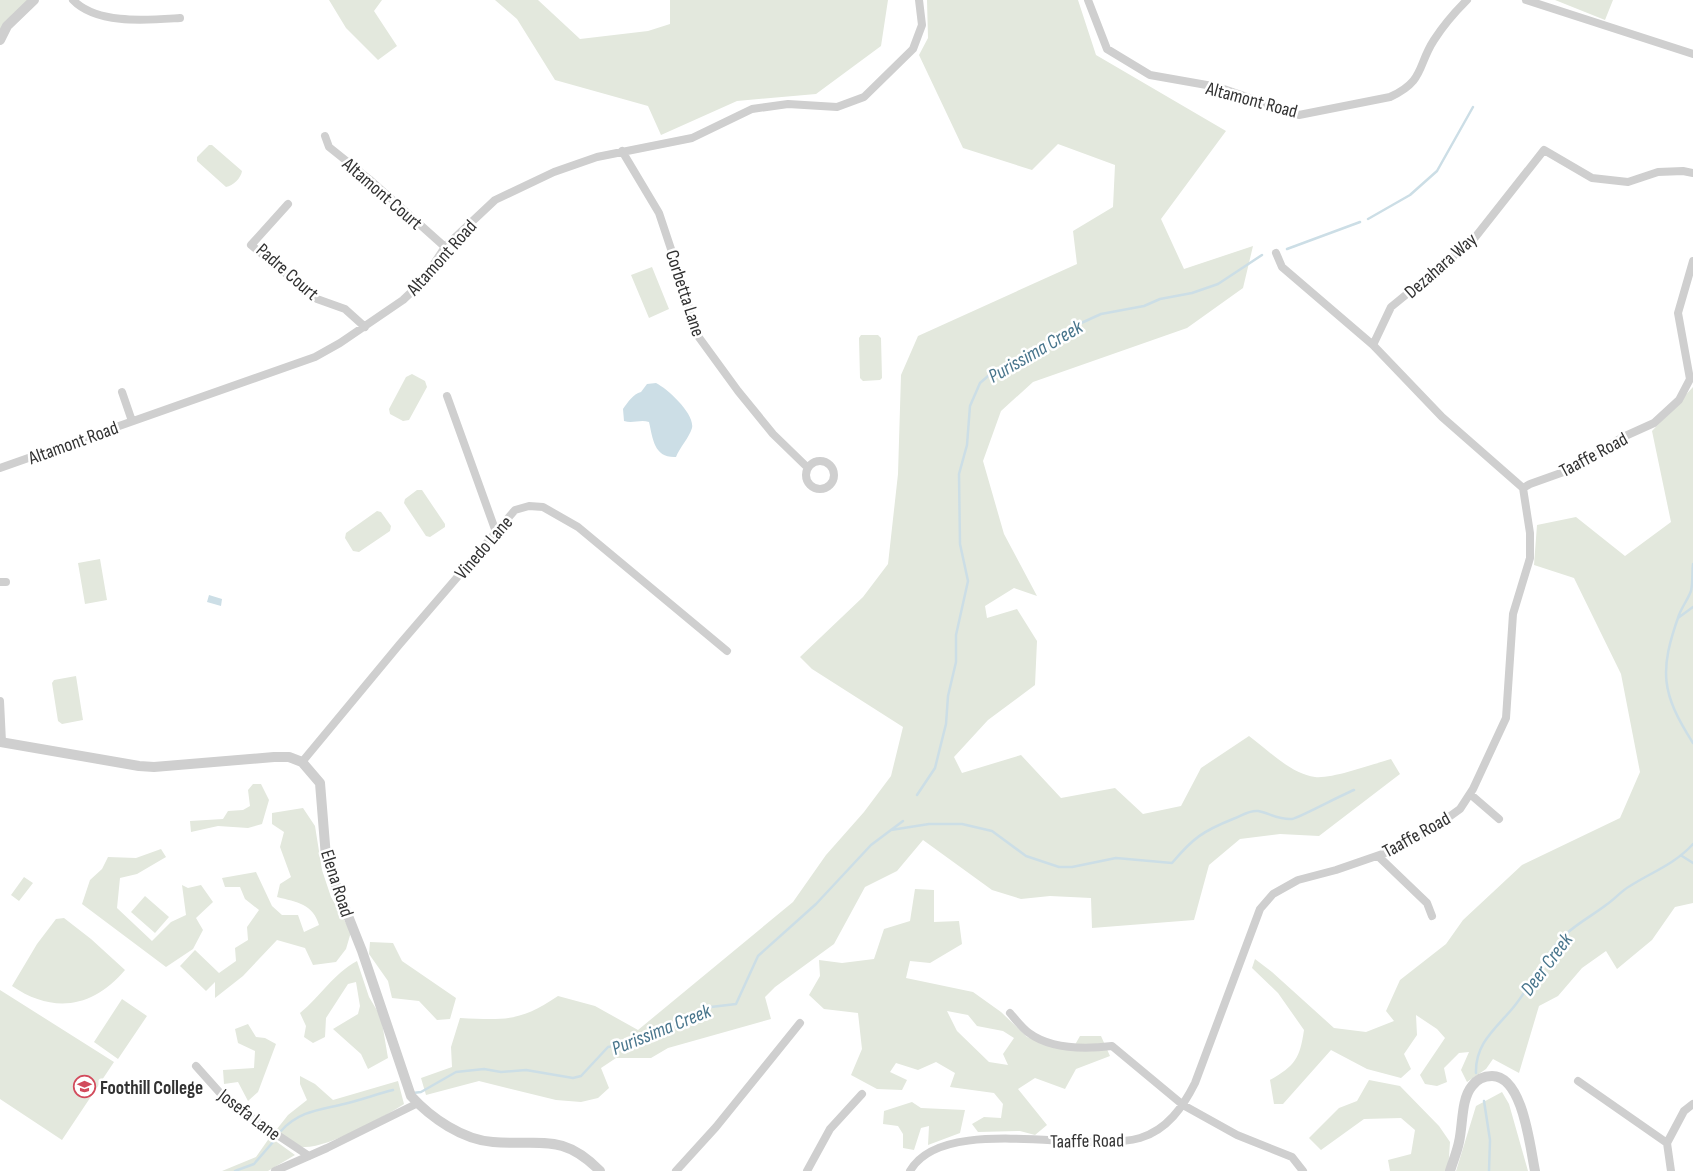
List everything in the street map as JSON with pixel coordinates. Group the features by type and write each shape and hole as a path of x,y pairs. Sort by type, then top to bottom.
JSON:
{"street":[{"path":"0,40 7,26 34,0"},
{"path":"73,0 104,17 137,20 180,18"},
{"name":"Altamont Road","path":"0,468 315,357 365,327 403,300 422,282 445,247 495,200 554,172 597,157 692,138 752,109 788,104 837,107 864,97 913,49 922,25 919,0"},
{"name":"Altamont Road","path":"1088,0 1107,49 1150,75 1218,87 1300,115 1390,97 1403,91 1422,70 1433,41 1467,0"},
{"path":"1526,0 1542,3 1693,54"},
{"name":"Altamont Court","path":"326,136 329,147 369,179 445,247"},
{"name":"Dezahara Way","path":"1372,346 1391,307 1473,240 1544,150 1592,178 1628,182 1658,172 1683,171 1693,173"},
{"name":"Corbetta Lane","path":"622,151 659,213 684,288 695,332 738,391 774,434 808,468"},
{"name":"Padre Court","path":"288,204 251,245 317,299 344,309 365,327"},
{"path":"1276,253 1282,267 1372,346 1442,417 1523,488"},
{"name":"Taaffe Road","path":"910,1171 928,1153 963,1142 1017,1139 1107,1143 1141,1138 1168,1123 1183,1105 1195,1083 1260,909 1273,894 1298,880 1336,870 1391,851 1435,827 1460,809 1483,772 1506,718 1513,614 1530,558 1530,533 1523,488 1572,469 1623,437 1654,423 1679,400 1690,379 1678,313 1693,261"},
{"path":"122,392 132,420"},
{"path":"447,396 496,532"},
{"name":"Vinedo Lane","path":"302,762 515,510 529,506 543,507 578,527 727,651"},
{"path":"0,701 1,742 139,766 180,765 274,757 289,757 302,762"},
{"name":"Elena Road","path":"302,762 312,771 320,784 326,857 330,873 362,951 407,1088 418,1103 450,1126 470,1137 492,1142 554,1142 577,1152 600,1171"},
{"path":"1470,794 1499,820"},
{"path":"1378,856 1427,903 1432,916"},
{"path":"1010,1013 1028,1033 1041,1040 1069,1047 1112,1046 1183,1105 1237,1135 1292,1157 1303,1171"},
{"path":"676,1171 716,1127 800,1024"},
{"name":"Josefa Lane","path":"196,1066 221,1094 246,1114 310,1156"},
{"path":"1450,1171 1459,1144 1467,1097 1472,1086 1481,1078 1495,1076 1506,1080 1516,1093 1535,1171"},
{"path":"1578,1081 1667,1143"},
{"path":"807,1171 830,1129 862,1094"},
{"name":"Josefa Lane","path":"275,1171 418,1103"},
{"path":"1671,1171 1667,1143 1684,1111 1693,1104"}],"shaded area":[{"path":"0,0 29,0 0,32"},
{"path":"329,0 382,0 374,11 397,46 378,60 346,28"},
{"path":"495,0 538,0 580,39 648,31 670,24 670,0 888,0 881,46 816,94 737,101 661,135 648,106 555,80 517,19"},
{"path":"927,0 1078,0 1096,55 1226,131 1161,219 1184,269 1253,246 1243,288 1187,328 1033,382 1001,411 983,461 1004,534 1037,596 1014,588 985,606 987,618 1017,609 1037,641 1035,685 988,720 954,757 962,773 1021,755 1061,798 1115,788 1143,814 1181,806 1201,768 1249,736 1289,766 1306,775 1315,777 1332,776 1391,759 1400,774 1319,836 1280,834 1240,839 1209,865 1194,920 1092,928 1091,898 1050,896 1021,899 992,890 923,840 897,871 865,887 834,944 775,987 765,997 771,1019 668,1048 651,1058 616,1058 601,1068 609,1088 598,1098 581,1102 556,1100 479,1081 426,1095 421,1078 452,1067 451,1047 460,1018 511,1018 533,1011 558,996 595,1006 638,1030 793,902 826,855 864,812 891,776 903,727 812,669 800,657 863,597 888,564 898,474 901,375 918,336 1077,264 1073,231 1113,207 1115,165 1058,144 1032,170 963,148 919,55 928,38"},
{"path":"1555,0 1613,0 1605,20"},
{"path":"209,145 212,145 242,171 238,179 231,185 226,187 197,161 197,157"},
{"path":"652,267 669,309 649,318 631,275"},
{"path":"861,335 878,335 881,338 882,378 880,380 863,381 860,378 859,338"},
{"path":"412,374 425,381 427,387 409,420 403,421 390,414 389,409 406,377"},
{"path":"656,383 680,402 692,422 691,432 676,457 659,451 649,422 624,421 623,409 629,401 641,392 647,384"},
{"path":"1693,387 1693,903 1675,907 1652,940 1617,969 1606,951 1582,968 1558,996 1539,1006 1519,1073 1493,1059 1486,1069 1467,1082 1461,1070 1469,1052 1459,1053 1444,1068 1447,1082 1437,1086 1425,1084 1420,1075 1445,1038 1437,1029 1416,1015 1417,1035 1404,1054 1411,1069 1401,1078 1367,1069 1331,1050 1283,1104 1274,1104 1270,1080 1285,1070 1295,1060 1301,1048 1304,1030 1278,993 1252,968 1255,959 1334,1028 1366,1032 1394,1021 1386,1011 1400,980 1446,944 1463,920 1522,865 1620,818 1640,772 1621,674 1574,578 1534,565 1537,525 1576,517 1625,556 1671,522 1652,431"},
{"path":"417,490 422,490 445,524 445,527 430,537 426,536 404,503 405,499"},
{"path":"377,511 381,512 391,526 390,531 359,552 353,551 345,538 346,533"},
{"path":"100,559 107,600 85,604 78,563"},
{"path":"209,595 222,599 221,606 207,602"},
{"path":"76,676 83,720 62,724 58,721 52,683 54,680"},
{"path":"253,784 261,784 269,800 262,824 248,828 218,826 191,832 190,821 223,819 228,811 243,810 250,806 248,790"},
{"path":"303,808 315,826 322,870 331,897 351,932 346,949 336,962 313,965 305,948 277,940 243,976 215,998 215,982 206,991 180,966 195,950 219,973 236,961 235,948 248,940 247,927 259,910 245,899 240,887 225,887 222,878 256,872 272,906 282,915 298,915 304,932 319,925 313,912 308,908 277,897 280,884 291,877 280,847 284,832 272,824 272,813"},
{"path":"161,849 166,857 137,874 120,878 117,908 152,941 171,922 186,915 182,885 188,888 201,885 213,902 196,918 203,930 193,949 166,967 82,904 90,880 102,869 108,857 136,858"},
{"path":"24,877 33,883 19,901 11,895"},
{"path":"915,889 934,890 934,922 959,921 962,944 930,963 910,961 906,978 973,992 1001,1012 1027,1037 1072,1050 1080,1036 1101,1036 1110,1056 1076,1069 1065,1089 1035,1078 1018,1089 1047,1125 1035,1135 1020,1131 978,1132 972,1124 984,1117 1001,1118 1003,1104 994,1093 950,1087 955,1073 936,1062 918,1070 896,1063 890,1072 907,1080 902,1090 877,1089 851,1075 862,1049 858,1013 824,1009 809,995 820,976 819,960 842,963 874,959 884,929 910,921","holes":["947,1011 968,1015 977,1026 1003,1031 1014,1038 1003,1054 1008,1065 989,1062 957,1031"]},
{"path":"145,896 169,917 155,933 131,912"},
{"path":"64,918 91,939 125,970 113,983 86,999 72,1003 42,1001 12,986 37,944 56,919"},
{"path":"370,942 393,943 402,961 456,998 450,1019 437,1020 419,1001 392,998 388,981 369,954"},
{"path":"357,961 369,997 381,1017 388,1058 368,1069 361,1054 333,1029 358,1014 360,1006 356,982 348,984 326,1018 325,1037 313,1043 304,1037 306,1026 300,1013 341,972"},
{"path":"0,990 114,1062 62,1140 0,1099"},
{"path":"122,999 147,1016 118,1059 94,1042"},
{"path":"248,1024 256,1037 265,1038 276,1044 258,1092 248,1101 238,1082 224,1084 223,1070 254,1068 255,1051 238,1043 235,1029"},
{"path":"300,1076 315,1084 333,1100 398,1081 404,1104 368,1125 336,1139 308,1147 298,1146 289,1141 277,1129 288,1115 307,1100 300,1084"},
{"path":"1369,1080 1400,1086 1439,1126 1450,1142 1448,1171 1390,1171 1388,1160 1411,1154 1415,1130 1401,1118 1364,1119 1321,1150 1309,1138 1339,1108 1357,1101"},
{"path":"1502,1092 1509,1104 1528,1171 1456,1171 1476,1106"},
{"path":"912,1102 921,1108 965,1110 960,1133 928,1145 929,1126 921,1128 914,1150 903,1148 903,1134 898,1126 883,1124 884,1111"},
{"path":"270,1137 295,1155 268,1171 222,1171 256,1157"}],"waterway":[{"name":"Purissima Creek","path":"1368,219 1410,195 1437,171 1473,107"},
{"name":"Purissima Creek","path":"1287,249 1360,222"},
{"name":"Purissima Creek","path":"917,795 935,768 946,724 948,696 956,662 956,635 968,581 960,544 959,474 967,445 970,406 980,383 995,370 1101,314 1144,306 1160,299 1192,293 1218,284 1262,255"},
{"name":"Deer Creek","path":"1693,564 1691,591 1680,612 1668,652 1666,667 1666,681 1674,710 1693,743"},
{"path":"1678,618 1693,607"},
{"path":"891,830 929,824 962,824 992,831 1026,856 1059,867 1072,867 1116,858 1172,863 1199,836 1248,812 1258,811 1292,819 1354,790"},
{"name":"Purissima Creek","path":"413,1093 421,1092 456,1072 484,1069 501,1072 526,1070 573,1078 581,1076 608,1047 633,1043 663,1032 711,1007 736,1004 758,956 816,904 871,845 903,821"},
{"name":"Deer Creek","path":"1476,1073 1482,1045 1526,991 1558,942 1627,888 1679,857 1693,844"},
{"path":"1682,856 1693,863"},
{"name":"Purissima Creek","path":"281,1131 295,1119 310,1112 393,1090"},
{"name":"Deer Creek","path":"1484,1101 1490,1140 1489,1171"},
{"name":"Purissima Creek","path":"235,1171 254,1164 273,1142"}],"place":[{"name":"Foothill College","path":"84,1087"}]}
